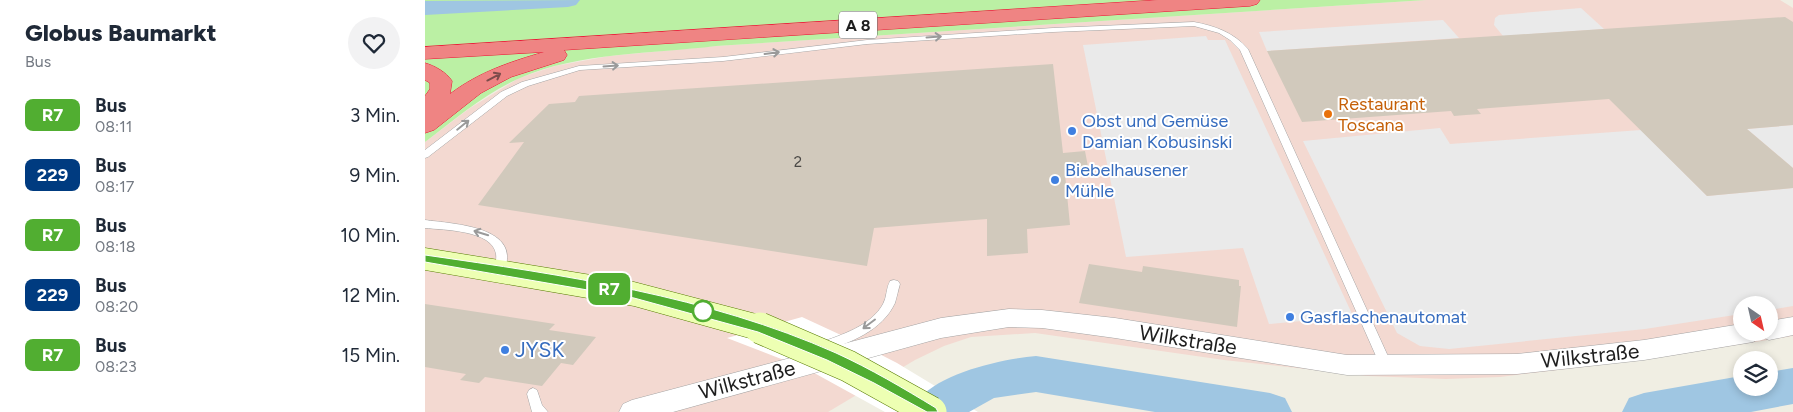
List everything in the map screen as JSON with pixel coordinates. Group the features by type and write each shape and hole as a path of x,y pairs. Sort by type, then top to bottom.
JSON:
{"highway":[{"name":"A 8","path":"425,39 1055,0"},
{"name":"A 8","path":"425,53 1250,0"},
{"path":"425,125 473,88 511,69 560,53 646,39"},
{"path":"425,70 441,81 441,89 425,110"}],"street":[{"path":"425,259 634,294 760,328 831,356 879,380 931,412"},
{"name":"Wilkstraße","path":"632,412 941,328 1009,318 1042,319 1115,328 1307,360 1386,365 1457,366 1517,364 1644,350 1733,335"},
{"path":"1778,328 1793,326"}],"lane":[{"path":"425,155 504,94 525,84 579,68 723,59 876,41 1053,30 1194,24 1222,31 1233,36 1244,49 1386,365"},
{"path":"425,224 488,234 502,249 504,258 499,270"},
{"path":"712,389 851,335 872,323 889,304 894,284"},
{"path":"533,394 537,408 542,412"}],"shaded area":[{"path":"1426,0 1780,0 1793,8 1793,336 1778,338 1778,296 1733,296 1733,341 1762,341 1649,359 1500,377 1446,379 1368,376 1224,360 1035,333 971,337 944,346 915,360 828,412 425,412 425,142 470,108 519,78 555,66 609,56 716,46"},
{"path":"1581,8 1604,29 1503,36 1494,25 1495,18 1499,15"},
{"path":"1443,20 1459,38 1267,51 1259,32"},
{"path":"1206,36 1208,40 1225,40 1353,316 1269,324 1243,248 1126,257 1083,45"},
{"path":"1793,125 1793,168 1747,129"},
{"path":"1440,128 1450,144 1641,130 1707,196 1793,188 1793,306 1778,308 1778,296 1733,296 1733,315 1645,329 1449,349 1420,346 1397,333 1303,141"}],"green space":[{"path":"425,0 1426,0 716,46 617,55 567,63 543,69 520,78 495,91 471,107 425,142"}],"pier":[{"path":"802,317 897,363 978,412 885,412 807,369 727,338"}],"building":[{"path":"1785,17 1793,22 1793,125 1747,129 1793,168 1793,188 1707,196 1609,99 1477,109 1481,114 1454,116 1451,111 1302,122 1267,51"},
{"path":"1053,64 1063,153 1085,151 1089,172 1065,174 1070,225 1027,229 1028,253 987,256 987,219 874,228 867,266 478,205 524,142 509,143 549,104 575,102 579,96"},
{"path":"1089,264 1142,272 1143,266 1239,280 1239,286 1241,286 1237,327 1079,303"},
{"name":"JYSK","path":"425,304 555,324 549,330 596,337 573,365 561,363 542,386 485,377 479,383 460,380 466,374 425,367"}],"waterway":[{"path":"425,8 568,0"},
{"path":"935,412 959,395 982,384 1007,377 1036,374 1270,412"},
{"path":"1644,412 1793,386"}],"bus line":[{"name":"R7","path":"425,259 634,294 760,328 831,356 879,380 932,412"}],"place":[{"name":"Restaurant Toscana","path":"1328,114"},
{"name":"Obst und Gemüse Damian Kobusinski","path":"1072,131"},
{"name":"Biebelhausener Mühle","path":"1055,180"},
{"name":"Gasflaschenautomat","path":"1290,317"},
{"name":"JYSK","path":"505,350"}]}
